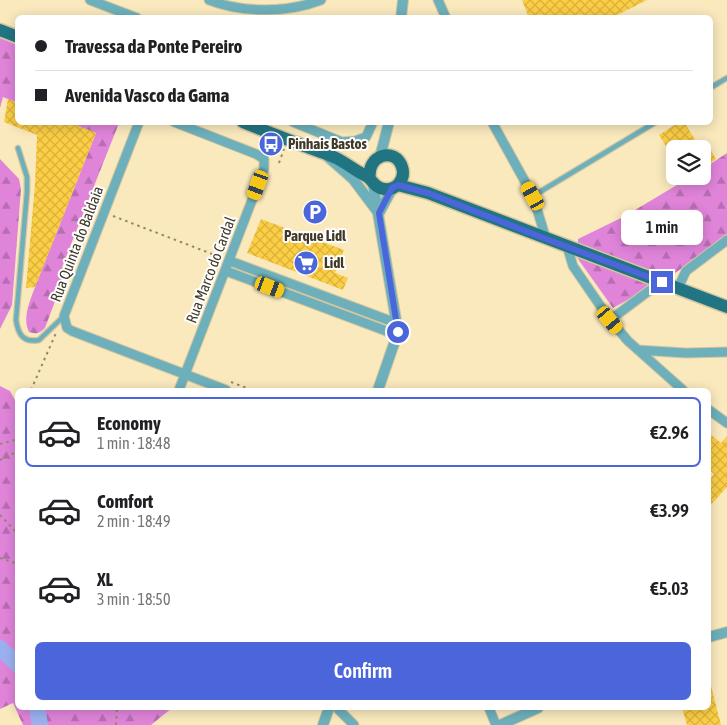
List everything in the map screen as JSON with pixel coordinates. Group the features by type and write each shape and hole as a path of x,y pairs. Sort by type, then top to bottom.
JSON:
{"main road":[{"path":"0,30 15,35"},
{"path":"251,125 336,158 372,181 379,188 385,190 398,182 402,166 398,161 382,158 358,161 336,158"},
{"path":"372,181 369,172 370,165 382,158"},
{"path":"398,182 727,306"}],"street":[{"path":"90,0 129,15"},
{"path":"209,0 220,4 262,10 304,7 317,1"},
{"path":"401,15 403,0"},
{"path":"438,0 445,15"},
{"name":"Rua Quinta do Baldaia","path":"138,125 64,316 67,328 221,388"},
{"name":"Rua Marco do Cardal","path":"180,388 264,169 264,159 256,154 182,125"},
{"path":"300,125 342,142 355,141 366,137 372,125"},
{"path":"382,158 389,125"},
{"path":"494,125 533,196 546,239"},
{"path":"323,153 353,179 379,213"},
{"path":"372,181 398,332 379,388"},
{"path":"379,213 398,182"},
{"path":"678,288 686,271 727,240"},
{"path":"567,246 573,266 610,320 628,341 681,388"},
{"path":"230,261 396,323"},
{"path":"226,271 397,335"},
{"path":"610,320 662,282"},
{"path":"638,350 686,353 727,352"},
{"path":"711,411 727,423"},
{"path":"711,636 727,632"},
{"path":"323,725 327,710"},
{"path":"338,710 354,725"},
{"path":"490,710 496,725"},
{"path":"500,725 534,710"}],"lane":[{"path":"713,86 727,78"},
{"path":"533,196 651,125"},
{"path":"18,148 27,177 27,192 16,320 17,329 22,338 39,340 64,316"}],"path":[{"path":"279,163 287,139"},
{"path":"104,213 230,261"},
{"path":"32,388 57,332"},
{"path":"0,444 15,440"},
{"path":"0,460 15,452"},
{"path":"0,515 15,531"},
{"path":"0,558 15,563"},
{"path":"116,725 117,710"}],"green space":[{"path":"0,38 15,44 15,102 3,97 0,108"},
{"path":"74,125 118,125 62,267 67,269 45,328 39,332 29,332 26,321 29,304 96,133"},
{"path":"727,153 727,234 674,274 613,308 578,259 578,239 625,216 677,185 711,185 711,164"},
{"path":"0,159 19,179 21,189 12,305 0,329"},
{"path":"0,386 10,391 15,400 15,707 13,703 0,709"},
{"path":"16,710 170,710 151,725 23,725"}],"building":[{"path":"522,0 647,0 617,15 528,15"},
{"path":"8,99 15,102 15,125 76,125 96,133 35,287 26,288 35,184 37,135 4,122"},
{"path":"674,125 686,125 695,140 666,140 666,146 659,135"},
{"path":"711,151 716,159 711,162"},
{"name":"Lidl","path":"261,219 344,250 335,273 348,278 343,290 247,253"},
{"path":"711,435 721,443 727,436 727,487 711,505 711,478 714,474 711,472"},
{"path":"711,686 721,725 687,725 683,710 711,710"}],"waterway":[{"path":"0,648 15,662"},
{"path":"37,710 40,725"}],"place":[{"name":"Pinhais Bastos","path":"271,144"},
{"name":"Parque Lidl","path":"315,212"},
{"name":"Lidl","path":"306,263"}],"route":[{"path":"398,332 379,213 392,188 398,185 428,193 662,282"}]}
